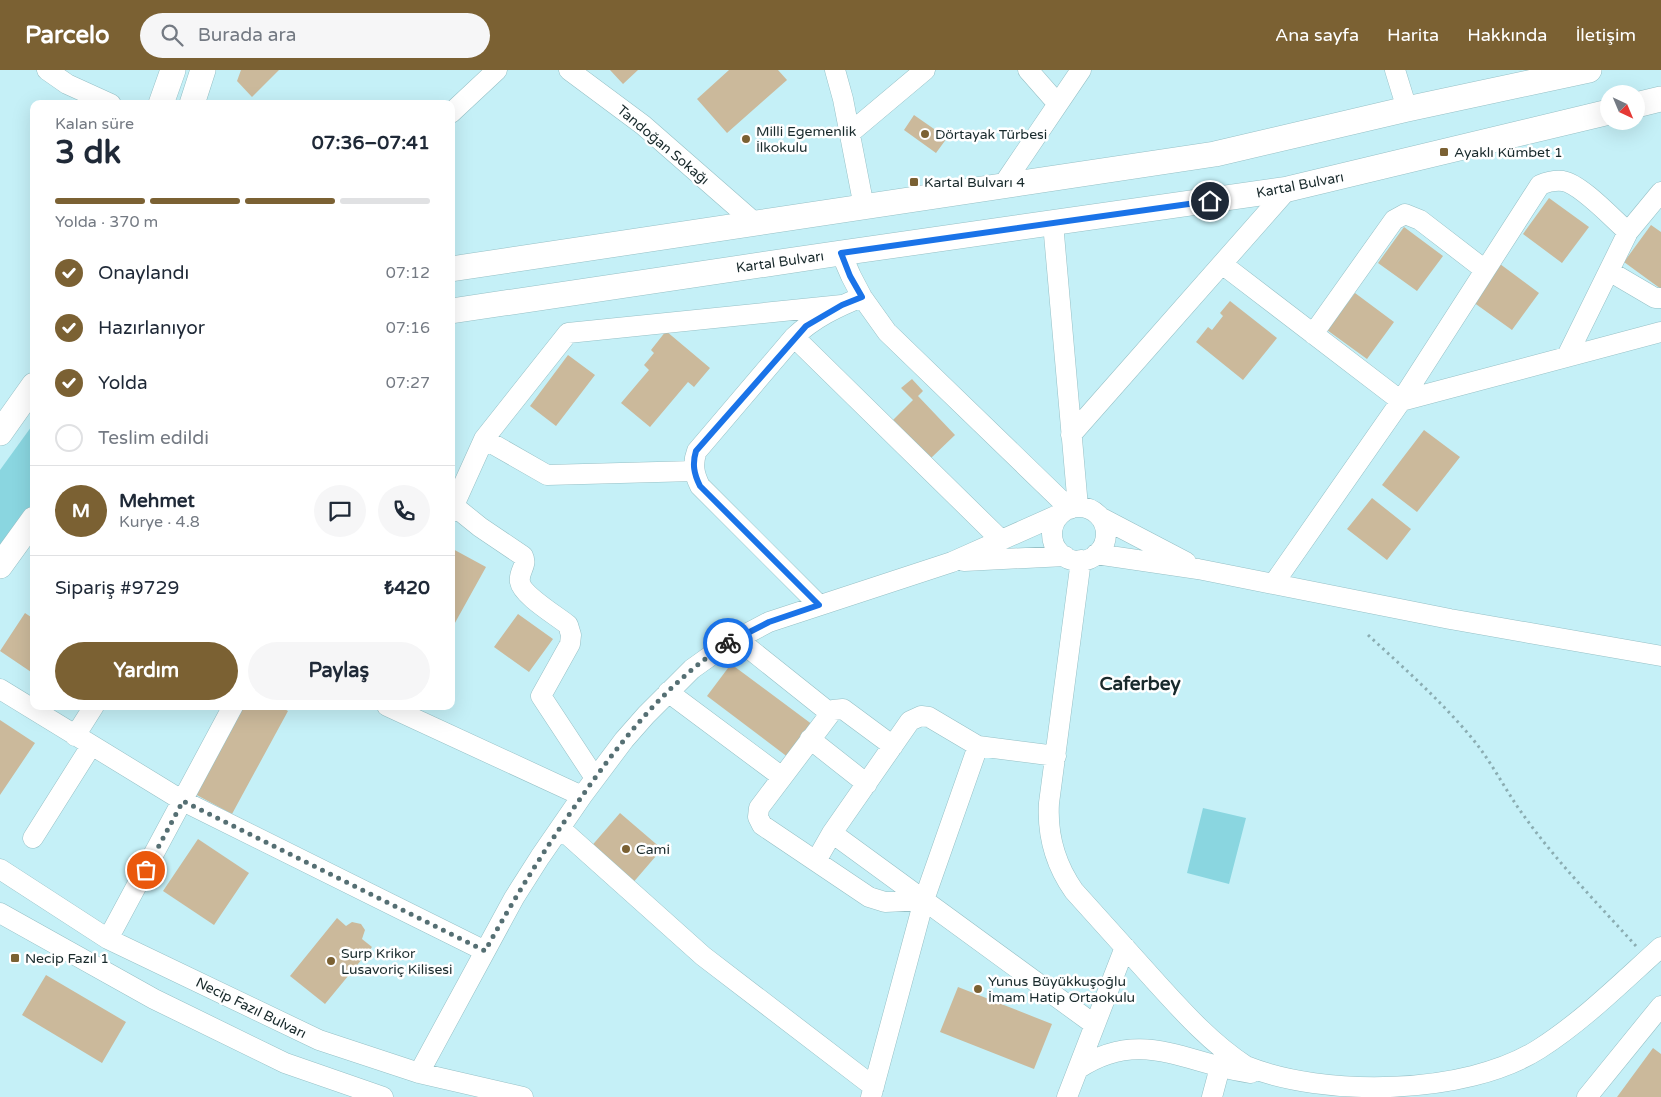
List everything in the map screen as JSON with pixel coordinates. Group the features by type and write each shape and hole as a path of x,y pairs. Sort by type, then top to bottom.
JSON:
{"main road":[{"path":"162,100 173,70"},
{"path":"193,100 204,70"},
{"path":"455,268 1215,154 1407,109 1589,70"},
{"path":"1645,103 1661,99"},
{"name":"Kartal Bulvarı","path":"455,311 841,253 1288,189 1600,114"},
{"path":"0,433 30,391"},
{"path":"0,566 30,525"}],"street":[{"path":"47,70 68,84 102,100"},
{"path":"455,110 497,70"},
{"name":"Tandoğan Sokağı","path":"569,70 643,125 755,223"},
{"path":"835,70 843,99 864,207"},
{"path":"850,133 925,70"},
{"path":"1028,70 1057,104"},
{"path":"1002,185 1081,70"},
{"path":"1395,70 1407,109"},
{"path":"1274,583 1401,401 1540,185 1548,182 1564,181 1573,184 1628,232"},
{"path":"1071,435 1288,189"},
{"path":"1567,356 1628,232 1661,192"},
{"path":"1313,334 1394,220 1406,214 1420,220 1485,270"},
{"path":"1053,223 1071,435 1070,509"},
{"path":"841,253 850,276 862,297 875,317 900,346 1070,509"},
{"path":"1222,264 1401,401"},
{"path":"1609,271 1655,298 1661,298"},
{"path":"819,605 706,492 696,479 694,457 696,451 794,337 806,326 842,305 862,297"},
{"path":"455,502 484,439 568,333 842,305"},
{"path":"1401,401 1661,332"},
{"path":"794,337 1001,540"},
{"path":"484,439 547,475 694,471"},
{"path":"1070,509 1057,519 1052,535 1058,551 1080,557 1102,548 1106,532 1100,516"},
{"path":"419,1073 514,898 595,778 624,740 668,692 692,669 736,638 769,622 952,562 1070,509 1094,511 1198,569"},
{"path":"455,511 523,556 525,566 520,575 520,581 524,590 568,625 570,644 541,696 595,778"},
{"path":"1080,557 1048,817 1051,843 1055,856 1063,874 1074,891 1187,1017 1225,1051 1258,1074 1281,1084 1308,1090 1366,1096 1446,1087 1472,1080 1512,1064 1558,1036 1658,951"},
{"path":"952,562 1080,557 1198,569 1450,619 1661,656"},
{"path":"736,638 830,713"},
{"path":"0,689 30,708"},
{"path":"668,692 782,777"},
{"path":"893,746 843,709 837,709 830,713 810,739 760,808 758,816 762,825 868,897 885,902 924,900"},
{"path":"34,710 183,801 485,951"},
{"path":"33,838 83,741 93,710"},
{"path":"108,939 231,710"},
{"path":"396,710 582,796"},
{"path":"816,861 832,833 910,721 921,716 929,717 978,746 1056,756"},
{"path":"810,739 867,784"},
{"path":"560,828 703,956 873,1092 924,900 978,746"},
{"path":"832,833 1095,1025"},
{"name":"Necip Fazıl Bulvarı","path":"0,869 108,939 319,1040 419,1073 523,1097"},
{"path":"0,913 154,998 285,1064 382,1097"},
{"path":"1068,1097 1125,947"},
{"path":"1586,1097 1661,1006"},
{"path":"1078,1069 1104,1054 1118,1050 1140,1048 1167,1052 1220,1067 1258,1074"},
{"path":"1212,1097 1220,1067"}],"path":[{"path":"1368,635 1435,698 1461,726 1487,757 1524,816 1540,836 1658,951"}],"shaded area":[{"path":"30,429 30,508 0,550 0,470"},
{"path":"1203,808 1246,818 1229,884 1187,873"}],"building":[{"path":"241,70 279,70 252,97 237,81"},
{"path":"610,70 638,70 623,84"},
{"path":"729,70 778,70 787,80 727,133 697,99"},
{"name":"Dörtayak Türbesi","path":"914,115 947,138 936,153 904,130"},
{"path":"1549,198 1589,227 1562,263 1523,234"},
{"path":"1651,225 1661,232 1661,289 1624,262"},
{"path":"1404,227 1443,256 1417,291 1378,263"},
{"path":"1500,264 1539,293 1512,330 1473,302"},
{"path":"1355,293 1394,322 1367,359 1327,330"},
{"path":"1230,301 1277,338 1243,380 1196,342 1208,327 1212,330 1223,316 1220,313"},
{"path":"666,331 710,368 694,387 688,382 650,427 621,403 649,370 644,365 654,353 651,350"},
{"path":"568,355 595,375 556,426 530,406"},
{"path":"912,379 923,391 918,396 955,435 930,459 893,420 913,400 901,388"},
{"path":"1424,430 1460,457 1417,512 1382,485"},
{"path":"1372,498 1411,529 1387,560 1347,529"},
{"path":"455,550 486,567 455,623"},
{"path":"25,613 30,616 30,671 0,651"},
{"path":"518,614 553,639 529,672 494,647"},
{"path":"731,664 813,725 789,758 707,696"},
{"path":"239,710 288,711 232,814 193,793"},
{"path":"0,720 35,743 0,795"},
{"name":"Cami","path":"620,813 662,849 631,885 589,849"},
{"path":"198,839 249,873 214,925 163,891"},
{"name":"Surp Krikor Lusavoriç Kilisesi","path":"337,918 346,926 352,922 361,924 365,930 362,939 372,947 325,1004 290,976"},
{"path":"46,975 126,1022 102,1063 22,1015"},
{"path":"958,987 1052,1024 1034,1069 940,1032"},
{"path":"1653,1048 1661,1054 1661,1097 1617,1097"}],"way so far":[{"path":"146,870 183,801 485,951 514,898 540,857 609,759 646,715 680,680 728,643"}],"place":[{"name":"Dörtayak Türbesi","path":"925,134"},
{"name":"Milli Egemenlik İlkokulu","path":"746,139"},
{"name":"Ayaklı Kümbet 1","path":"1444,152"},
{"name":"Kartal Bulvarı 4","path":"914,182"},
{"name":"Cami","path":"626,849"},
{"name":"Necip Fazıl 1","path":"15,958"},
{"name":"Surp Krikor Lusavoriç Kilisesi","path":"331,961"},
{"name":"Yunus Büyükkuşoğlu İmam Hatip Ortaokulu","path":"978,989"}],"district":[{"name":"Caferbey","path":"1140,684"}],"route":[{"path":"728,643 769,622 819,605 700,486 694,471 694,457 696,451 794,337 806,326 824,315 862,297 850,276 841,253 1210,201"}]}
